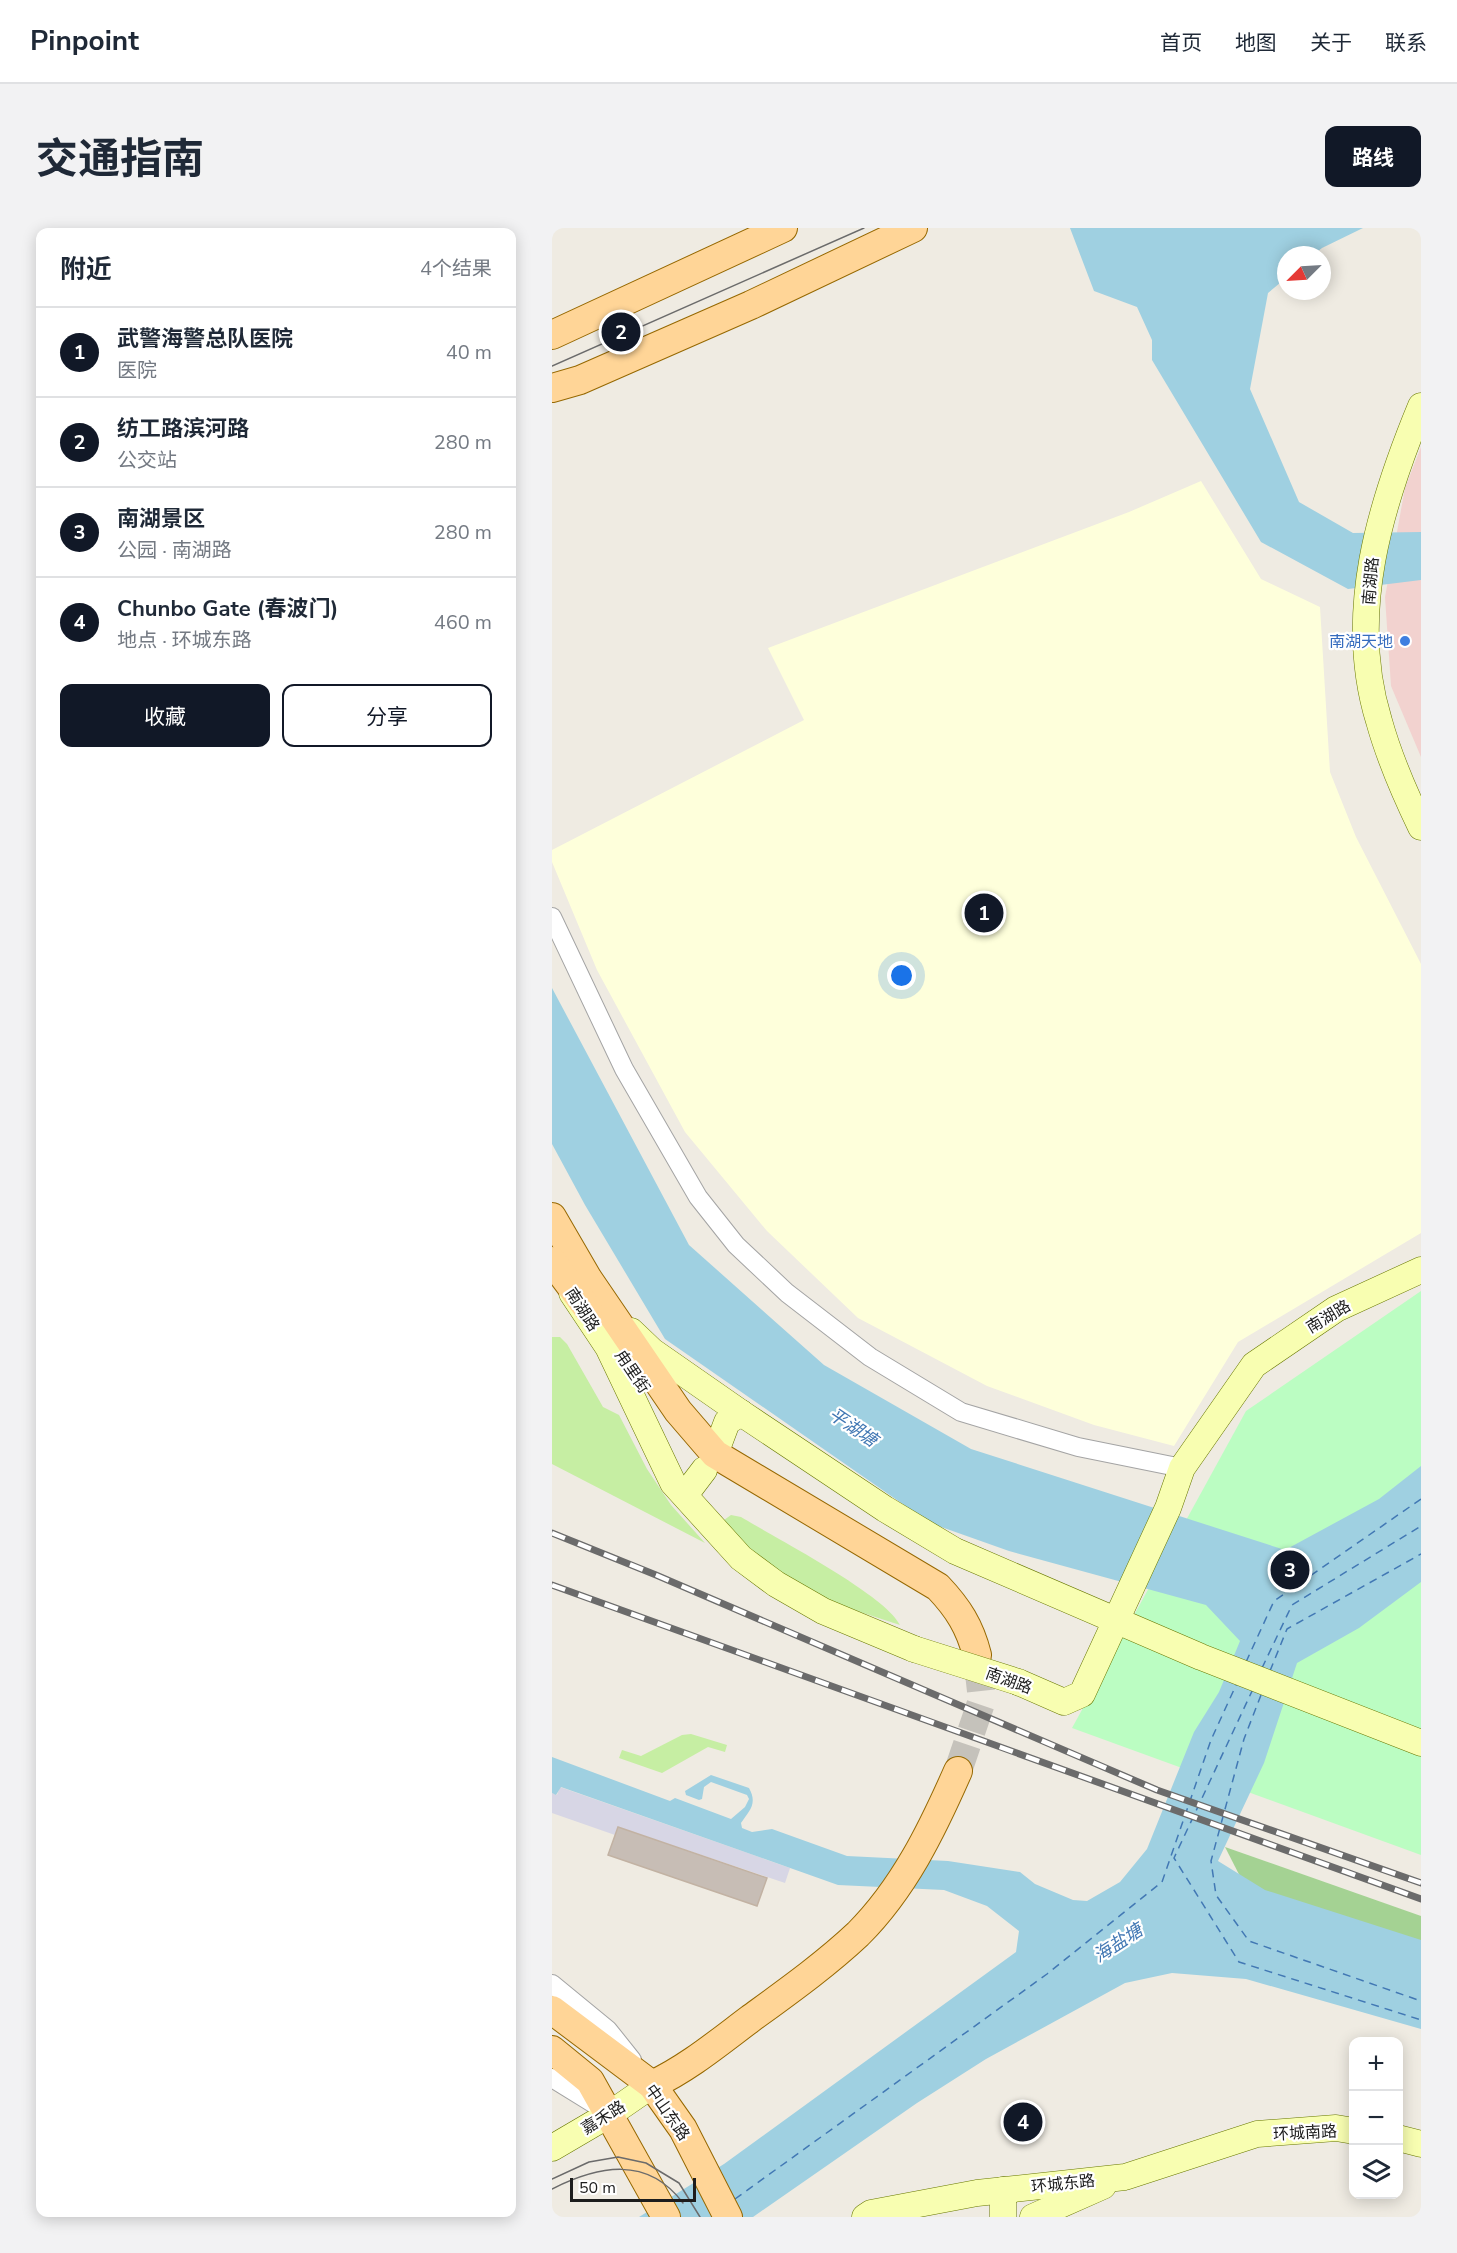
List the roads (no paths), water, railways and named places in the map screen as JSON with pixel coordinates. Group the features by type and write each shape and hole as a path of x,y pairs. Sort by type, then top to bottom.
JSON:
{"main road":[{"path":"552,334 783,228"},
{"path":"552,388 580,380 751,305 913,228"},
{"path":"552,1217 712,1467 921,1592 952,1625 969,1652"},
{"name":"甪里街","path":"554,1264 619,1349 690,1457 712,1467"},
{"path":"652,2085 673,2059 840,1931 870,1899 914,1834 950,1768"},
{"name":"中山东路","path":"552,2010 652,2085 683,2129 728,2217"},
{"path":"552,2050 590,2080 666,2217"}],"street":[{"name":"南湖路","path":"1421,406 1390,481 1380,519 1370,568 1367,629 1370,670 1378,721 1421,827"},
{"path":"552,917 624,1069 698,1197 736,1245 787,1293 870,1358 961,1412 1078,1447 1182,1468"},
{"name":"南湖路","path":"554,1264 608,1347 674,1483 741,1558 776,1584 823,1611 914,1648 1018,1682 1064,1702 1082,1694 1168,1508 1182,1468 1254,1365 1336,1309 1421,1270"},
{"path":"612,1314 652,1351 741,1413 885,1509 955,1551 1201,1657 1421,1743"},
{"path":"685,1496 712,1467 727,1422 741,1413"},
{"path":"552,1983 609,2030 652,2085"},
{"path":"552,2078 610,2114"},
{"name":"嘉禾路","path":"552,2148 610,2114 652,2085"},
{"name":"环城南路","path":"1257,2134 1336,2128 1349,2130"},
{"name":"环城东路","path":"865,2217 871,2213 1003,2190 1125,2176 1257,2134"},
{"path":"1403,2139 1421,2144"},
{"path":"1033,2217 1125,2176"},
{"path":"1003,2190 1003,2217"}],"water":[{"path":"1070,228 1363,228 1326,246 1277,246 1277,286 1268,293 1250,389 1299,502 1353,533 1421,532 1421,580 1348,589 1261,542 1152,360 1152,340 1137,307 1094,291"},
{"path":"552,988 689,1245 824,1365 971,1449 1285,1550 1379,1499 1421,1466 1421,1582 1359,1628 1297,1663 1264,1763 1218,1861 1265,1890 1421,1940 1421,2029 1246,1979 1172,1973 1125,1983 986,2059 917,2103 753,2217 639,2217 724,2164 1016,1952 1019,1931 987,1906 944,1890 838,1885 561,1787 556,1795 552,1793 552,1757 670,1801 675,1798 731,1819 745,1807 749,1799 747,1795 711,1782 704,1787 702,1799 686,1795 685,1791 711,1775 749,1788 753,1803 741,1823 742,1828 752,1832 772,1829 847,1856 948,1861 1020,1872 1035,1884 1073,1900 1087,1901 1120,1882 1147,1849 1194,1732 1219,1692 1240,1641 1206,1605 1009,1551 930,1523 665,1339 585,1205 552,1144"}],"tunnel":[{"path":"958,1771 982,1700 977,1655"}],"tram line":[{"path":"552,366 864,228"},
{"path":"552,2179 589,2162 618,2157 646,2163 679,2183 700,2217"},
{"path":"552,2189 587,2175 621,2169 638,2171 654,2177 669,2188 683,2203"}],"railway":[{"path":"552,1533 656,1575 1157,1790 1421,1883"},
{"path":"552,1585 1421,1899"}],"place":[{"name":"纺工路滨河路","path":"621,332"},
{"name":"南湖天地","path":"1405,641"},
{"name":"武警海警总队医院","path":"984,913"},
{"name":"南湖景区","path":"1290,1570"},
{"name":"Chunbo Gate (春波门)","path":"1023,2122"}],"water label":[{"name":"平湖塘","path":"853,1427"},
{"name":"海盐塘","path":"1118,1943"}]}
